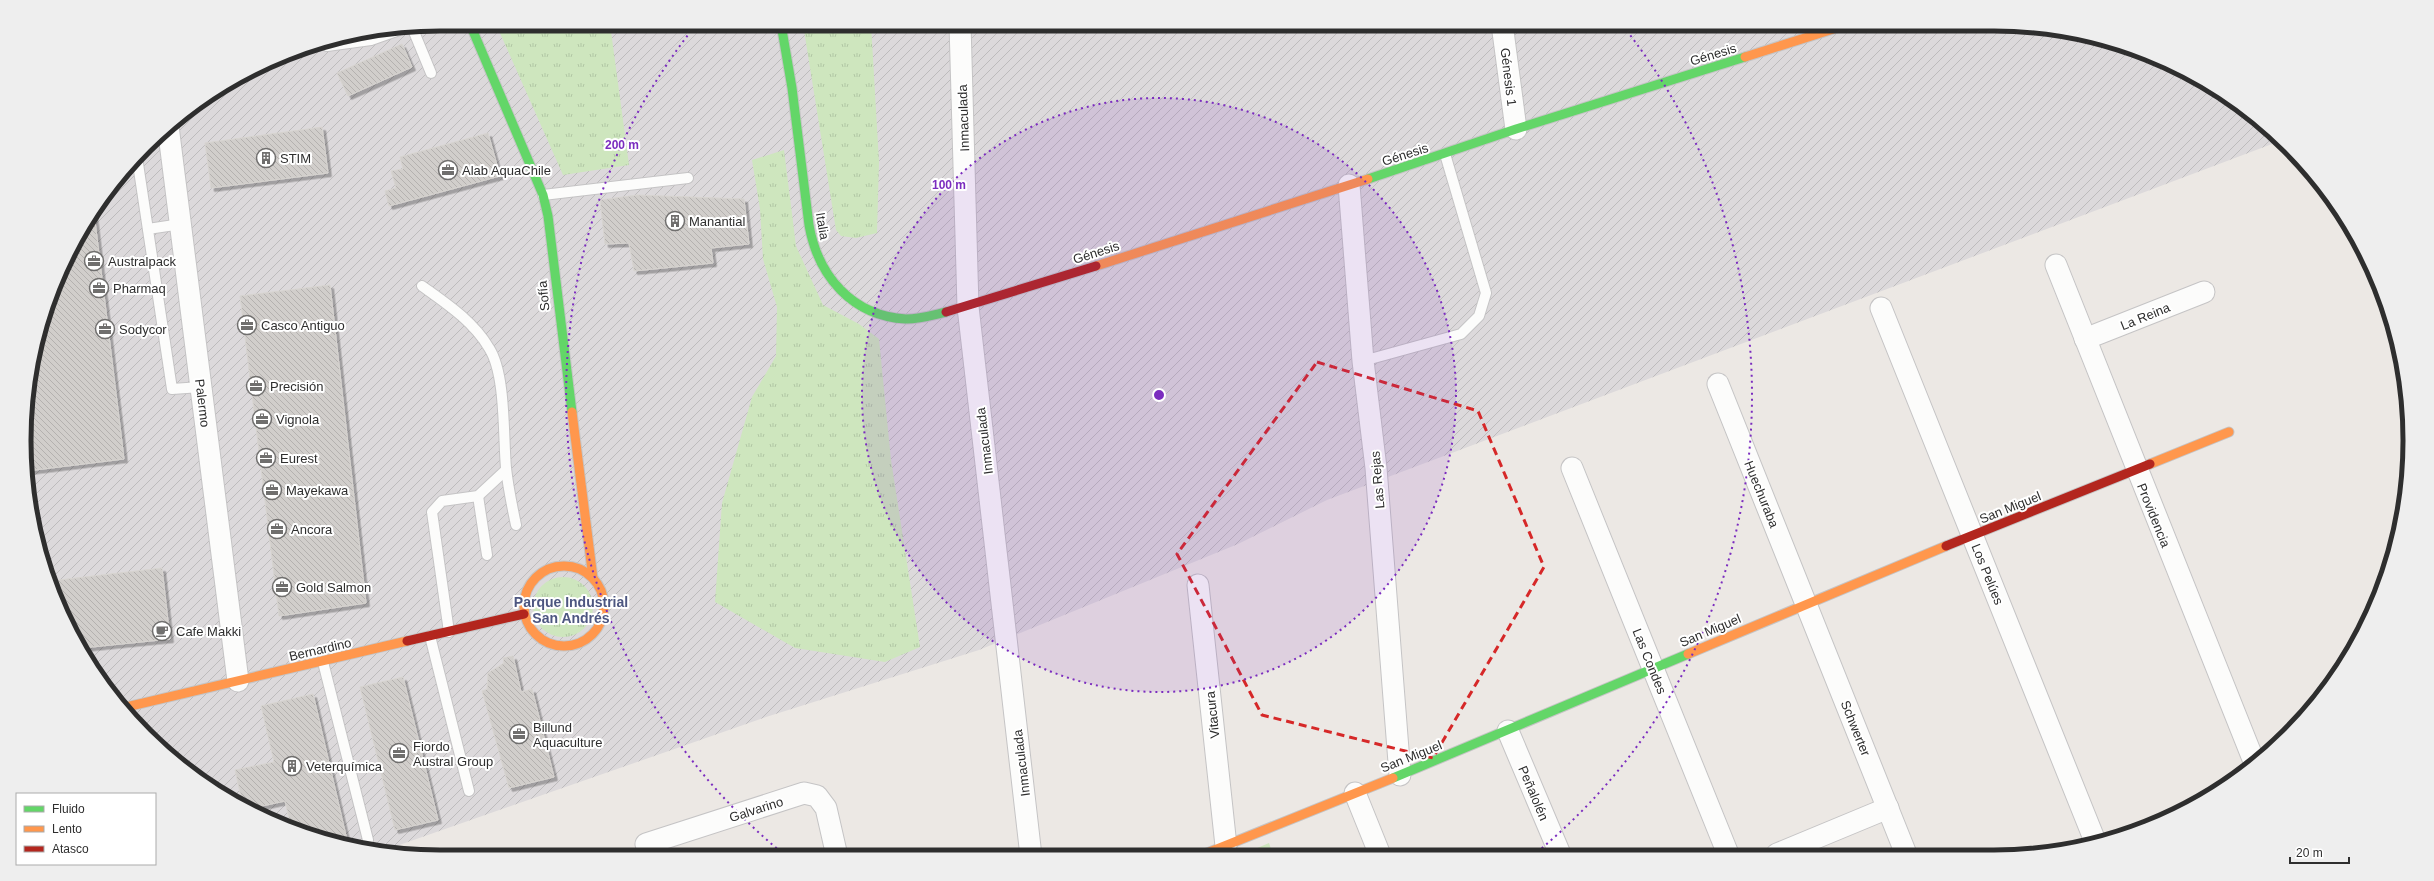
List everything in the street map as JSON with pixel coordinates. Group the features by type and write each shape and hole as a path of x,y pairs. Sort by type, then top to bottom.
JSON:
{"street":[{"name":"Sofía","path":"473,31 543,195 548,216 593,578"},
{"name":"Italia","path":"782,31 793,83 800,168 811,239 816,256 825,270 844,294 854,301 875,312 893,317 909,319 968,307"},
{"name":"Inmaculada","path":"960,31 968,307 1030,850"},
{"name":"Génesis 1","path":"1503,31 1516,129"},
{"name":"Génesis","path":"968,307 1445,154 1516,129 1828,31"},
{"name":"Palermo","path":"169,134 238,681"},
{"name":"Las Rejas","path":"1349,185 1363,361 1376,468 1400,775"},
{"name":"Providencia","path":"2056,265 2252,757"},
{"name":"La Reina","path":"2085,339 2204,292"},
{"name":"Los Pelúes","path":"1881,308 2094,837"},
{"name":"Huechuraba","path":"1718,384 1806,603"},
{"name":"San Miguel","path":"1215,850 1508,731 1806,603 2229,432"},
{"name":"Las Condes","path":"1572,468 1726,850"},
{"path":"558,566 571,566 583,570 593,578 602,596 603,616 597,629 588,638 576,644 562,646 549,644 538,637 529,626 524,614 523,601 527,588 535,577 545,570 558,566"},
{"name":"Vitacura","path":"1198,584 1226,846"},
{"name":"Schwerter","path":"1806,603 1904,850"},
{"name":"Bernardino","path":"129,706 524,614"},
{"name":"Peñalolén","path":"1508,731 1558,850"},
{"name":"Galvarino","path":"648,850 646,844 804,793 817,796 826,808 836,850"},
{"path":"1355,793 1378,850"},
{"path":"1787,850 1888,808"}],"lane":[{"path":"414,32 431,73"},
{"path":"1363,361 1461,334 1479,316 1486,293 1445,154"},
{"path":"138,165 172,389 201,387"},
{"path":"543,195 688,178"},
{"path":"148,229 181,224"},
{"path":"422,286 459,314 478,331 490,349 498,368 506,470 516,525"},
{"path":"449,632 432,512 442,501 478,496 506,470"},
{"path":"478,496 487,555"},
{"path":"430,636 469,792"},
{"path":"323,662 368,840"}],"highlighted area":[{"path":"1317,362 1478,411 1544,567 1433,758 1262,715 1177,554"}],"shaded area":[{"path":"440,31 2020,32 2073,39 2099,45 2150,62 2175,73 2221,100 2243,116 2275,143 1327,500 1238,544 979,650 766,717 394,847 361,842 335,836 284,819 259,808 213,781 170,748 133,711 116,690 100,668 73,622 62,597 45,546 39,520 32,467 31,440 35,387 45,335 53,309 73,259 86,236 100,213 133,170 170,133 191,116 213,100 259,73 284,62 335,45 387,35"}],"green space":[{"path":"499,31 611,31 629,165 563,175"},
{"path":"804,31 871,31 879,162 877,233 856,238 841,236 836,230"},
{"path":"784,150 796,246 823,305 859,324 879,339 891,460 920,647 885,662 795,648 715,602 722,503 752,397 776,356 777,307 763,259 760,209 752,160"},
{"path":"563,577 579,582 584,586 588,591 593,607 588,623 584,628 579,632 563,637 547,632 542,628 538,623 533,607 538,591 542,586 547,582"},
{"path":"1269,843 1271,850 1253,850"}],"building":[{"path":"402,44 412,67 348,96 337,73"},
{"name":"STIM","path":"322,127 328,173 211,188 205,143"},
{"name":"Alab AquaChile","path":"488,133 500,176 389,206 385,191 396,188 391,171 403,169 400,157"},
{"name":"Manantial","path":"637,195 744,199 749,244 711,248 713,263 634,271 629,243 605,244 600,200"},
{"path":"95,221 124,459 32,470 32,414 39,361 45,335 62,284 73,259"},
{"path":"330,285 366,603 279,616 240,296"},
{"path":"162,568 170,639 87,647 73,622 56,580"},
{"name":"Billund Aquaculture","path":"513,656 521,692 532,689 554,777 509,788 482,691 487,689 488,673 504,663 503,658"},
{"name":"Fiordo Austral Group","path":"403,677 438,820 395,830 360,687"},
{"name":"Veterquímica","path":"313,694 347,839 290,821 285,801 257,807 241,798 235,770 274,762 261,706"}],"traffic: fast":[{"path":"473,31 543,195 548,216 572,412"},
{"path":"782,31 792,88 809,225 820,261 829,276 841,290 854,301 869,310 887,316 906,319 921,318 946,312"},
{"path":"1368,179 1516,129 1745,57"},
{"path":"1393,778 1688,654"}],"traffic: slow":[{"path":"1745,57 1827,31"},
{"path":"1096,266 1368,179"},
{"path":"572,412 593,578"},
{"path":"2150,464 2229,432"},
{"path":"1688,654 1946,546"},
{"path":"564,566 579,569 592,578 601,591 604,606 601,621 592,634 579,643 564,646 549,643 536,634 527,621 524,606 527,591 536,578 549,569 564,566"},
{"path":"129,706 407,641"},
{"path":"1214,850 1393,778"}],"traffic: jam":[{"path":"946,312 1096,266"},
{"path":"1946,546 2150,464"},
{"path":"407,641 524,614"}],"place":[{"name":"STIM","path":"266,158"},
{"name":"Alab AquaChile","path":"448,170"},
{"name":"Manantial","path":"675,221"},
{"name":"Australpack","path":"94,261"},
{"name":"Pharmaq","path":"99,288"},
{"name":"Casco Antiguo","path":"247,325"},
{"name":"Sodycor","path":"105,329"},
{"name":"Precisión","path":"256,386"},
{"name":"Vignola","path":"262,419"},
{"name":"Eurest","path":"266,458"},
{"name":"Mayekawa","path":"272,490"},
{"name":"Ancora","path":"277,529"},
{"name":"Gold Salmon","path":"282,587"},
{"name":"Cafe Makki","path":"162,631"},
{"name":"Billund Aquaculture","path":"519,734"},
{"name":"Fiordo Austral Group","path":"399,753"},
{"name":"Veterquímica","path":"292,766"}],"district":[{"name":"Parque Industrial San Andrés","path":"571,610"}]}
